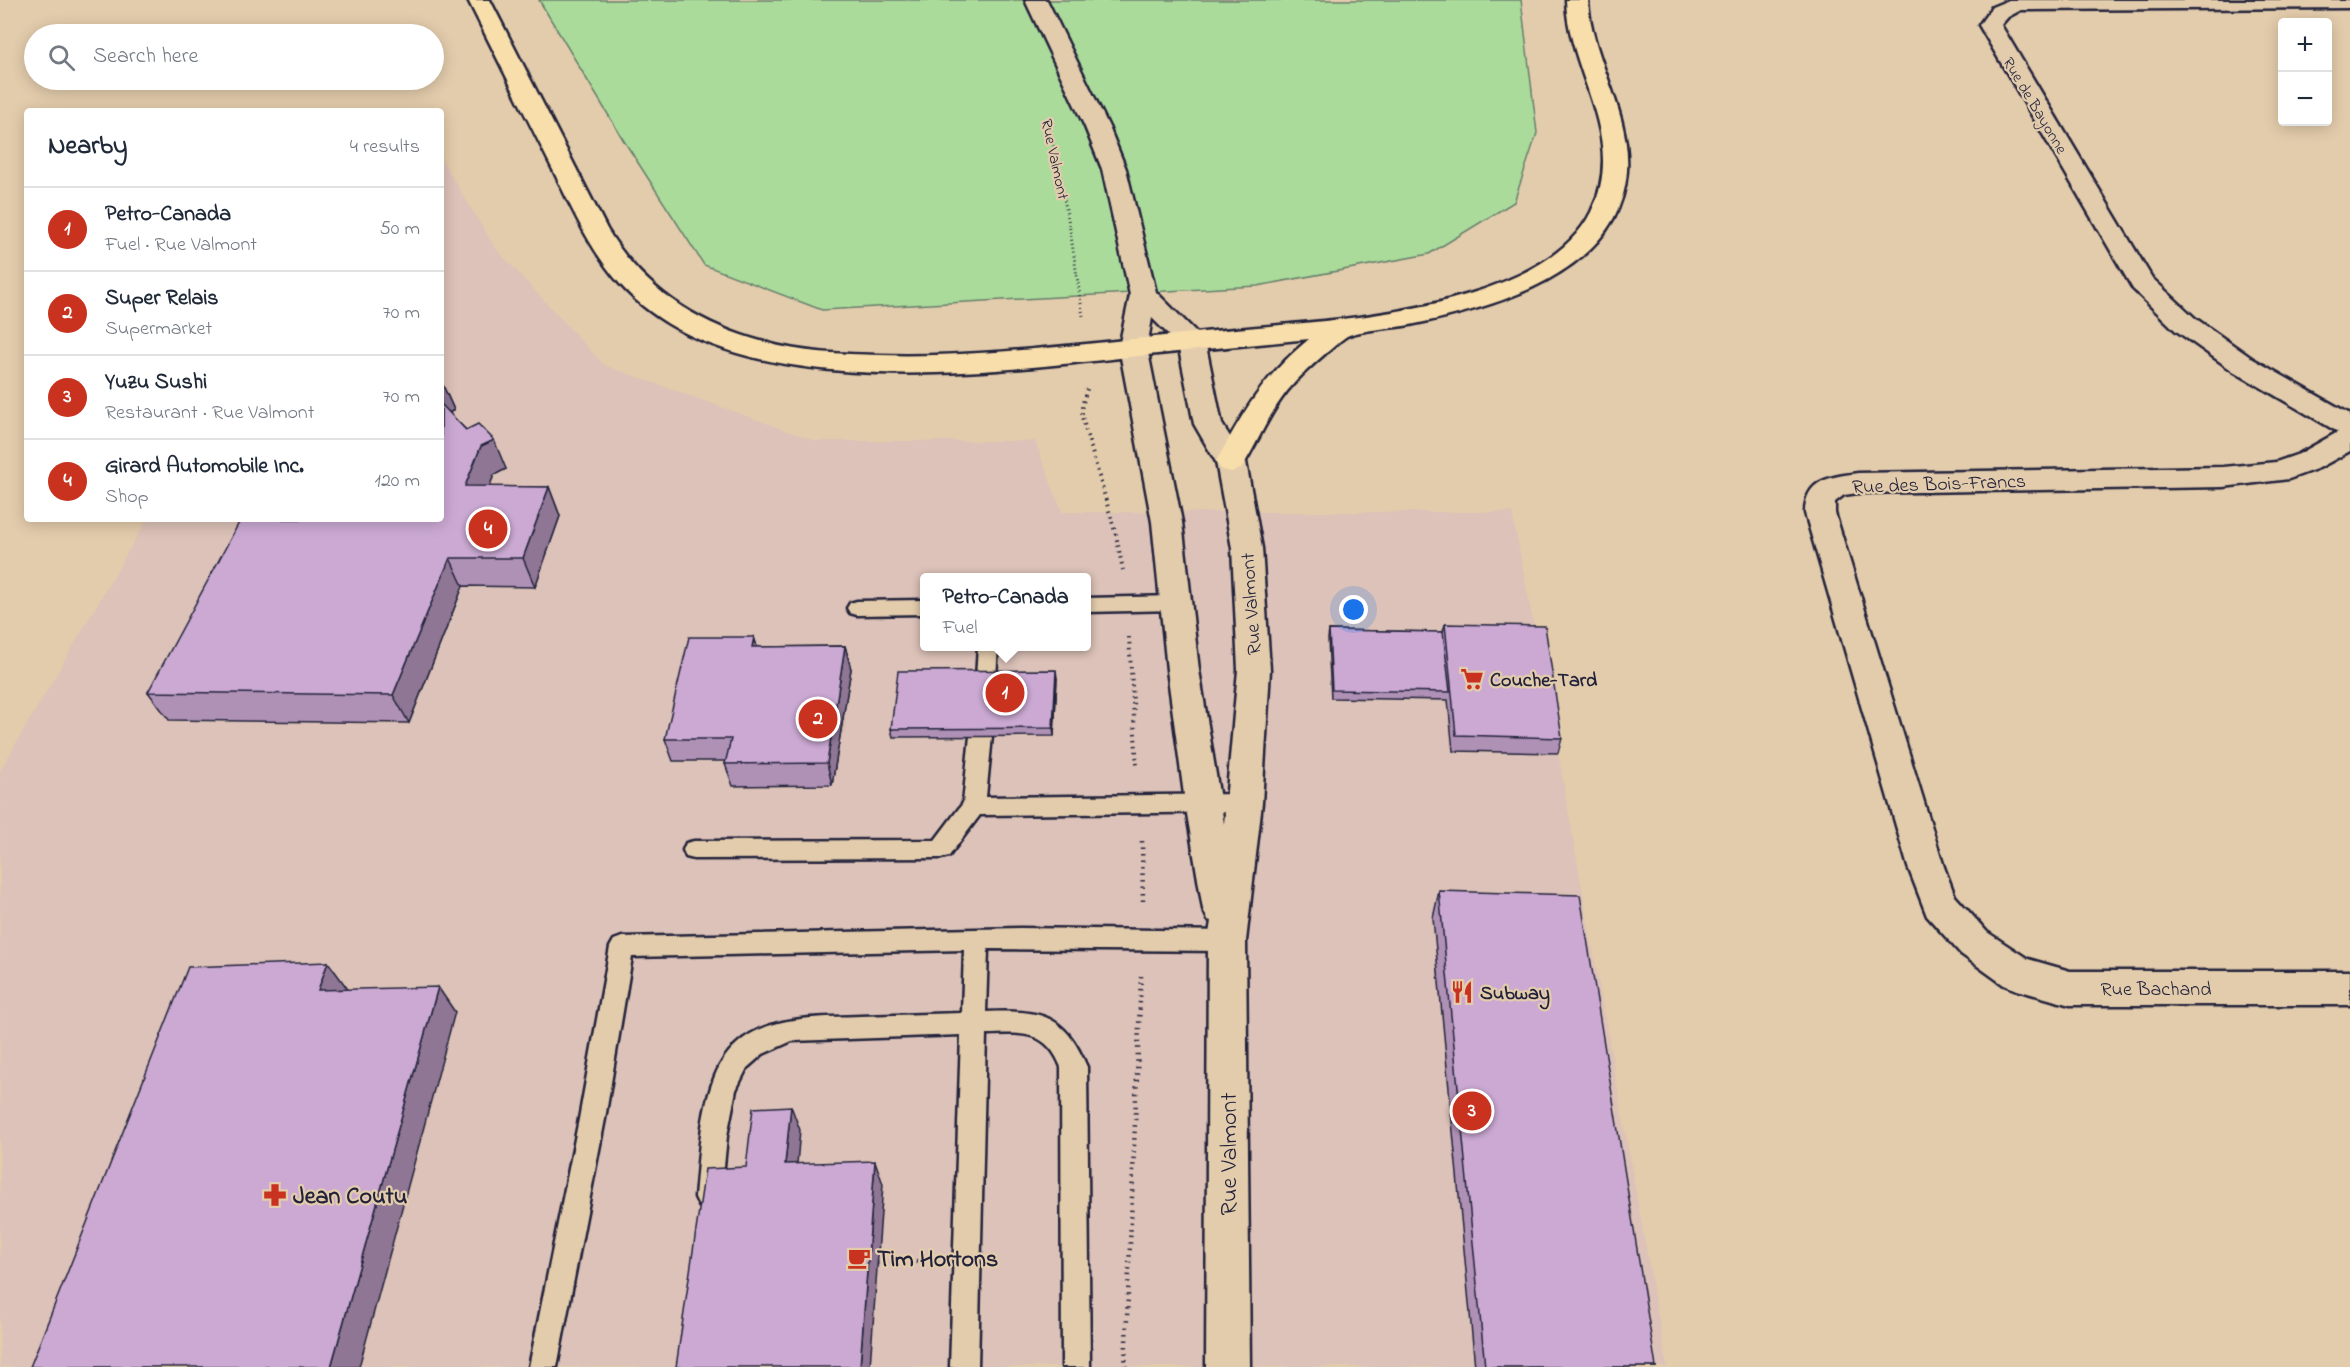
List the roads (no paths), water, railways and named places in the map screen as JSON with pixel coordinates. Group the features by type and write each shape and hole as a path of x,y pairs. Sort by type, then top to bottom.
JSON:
{"highway":[{"path":"480,0 578,197 609,253 641,290 695,326 739,344 788,357 873,364 987,360 1342,326 1447,308 1512,288 1533,279 1560,261 1594,227 1605,209 1616,169 1610,118 1582,32 1577,0"},
{"path":"1231,462 1259,409 1278,384 1342,326"}],"street":[{"name":"Rue Valmont","path":"1036,0 1054,34 1110,160 1120,190 1143,295 1133,347 1137,379 1167,522 1178,603 1183,670 1202,802 1227,940"},
{"name":"Rue de Bayonne","path":"2350,2 2018,4 2000,12 1990,25 2142,283 2184,324 2243,364 2350,426"},
{"path":"1143,295 1191,341"},
{"name":"Rue Valmont","path":"1191,341 1208,424 1231,462 1247,548 1253,618 1254,670 1244,803 1227,940 1228,1367"},
{"name":"Rue des Bois-Francs","path":"1974,943 1940,905 1926,867 1820,513 1820,498 1836,486 1858,483 2223,477 2279,472 2309,461 2350,438"},
{"name":"Rue Bachand","path":"1974,943 2017,973 2070,988 2350,988"}],"lane":[{"path":"1091,605 1178,603"},
{"path":"858,608 920,608"},
{"path":"986,678 988,651"},
{"path":"694,850 941,849 974,806 981,736"},
{"path":"974,806 1244,803"},
{"path":"543,1367 592,1119 622,947 976,939 1227,940"},
{"path":"964,1367 976,939"},
{"path":"705,1217 721,1101 728,1076 740,1058 776,1033 792,1030 1027,1022 1043,1026 1057,1037 1069,1052 1074,1067 1076,1367"}],"place":[{"name":"Girard Automobile Inc.","path":"488,529"},
{"name":"Couche-Tard","path":"1472,679"},
{"name":"Petro-Canada","path":"1005,693"},
{"name":"Super Relais","path":"818,719"},
{"name":"Subway","path":"1462,992"},
{"name":"Yuzu Sushi","path":"1472,1111"},
{"name":"Jean Coutu","path":"275,1195"},
{"name":"Tim Hortons","path":"859,1258"}]}
